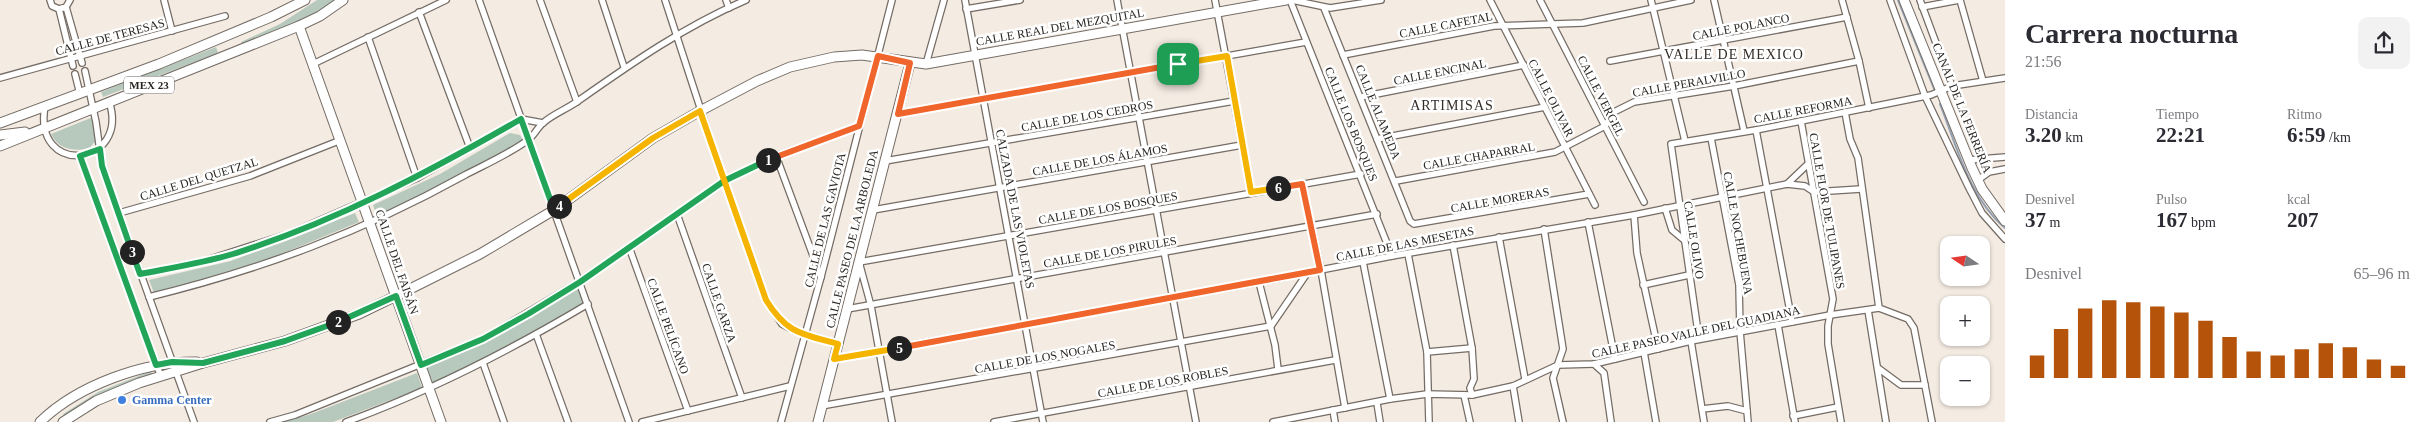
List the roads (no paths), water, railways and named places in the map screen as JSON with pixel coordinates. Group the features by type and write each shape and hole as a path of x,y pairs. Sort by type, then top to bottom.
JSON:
{"street":[{"path":"50,0 52,6 59,9 66,7 70,0"},
{"path":"164,0 172,31"},
{"name":"MEX 23","path":"0,146 299,26 320,16 343,0"},
{"path":"313,64 446,0"},
{"path":"479,0 521,119 530,139 629,422"},
{"path":"540,0 577,102"},
{"path":"602,0 624,67"},
{"path":"665,0 700,111 766,300 782,324 804,335 838,344"},
{"path":"726,0 729,8"},
{"path":"148,297 228,277 297,254 371,224 423,198 530,139 543,123 577,102 624,67 677,34 746,0"},
{"name":"CALLE DE LAS GAVIOTA","path":"780,422 821,277 892,0"},
{"path":"926,64 944,0"},
{"name":"CALZADA DE LAS VIOLETAS","path":"965,0 1008,235 1027,323 1044,422"},
{"path":"966,9 1020,0"},
{"path":"1117,0 1196,422"},
{"path":"1215,0 1251,192"},
{"path":"1290,0 1324,8 1339,8 1381,0"},
{"name":"CALLE REAL DEL MEZQUITAL","path":"203,363 285,341 360,314 480,254 554,210 653,138 757,81 790,67 834,57 878,56 910,63 926,64 1290,0"},
{"name":"CALLE LOS BOSQUES","path":"1290,0 1377,214 1392,256"},
{"name":"CALLE OLIVAR","path":"1490,0 1595,204"},
{"name":"CALLE VERGEL","path":"1540,0 1644,202"},
{"name":"CALLE CAFETAL","path":"1343,55 1503,25 1583,23 1652,3 1691,0"},
{"path":"1714,0 1744,131"},
{"path":"1842,0 1859,61 1869,108"},
{"path":"1890,0 1928,95 1982,213 2005,239"},
{"name":"CANAL DE LA FERRERÍA","path":"1904,0 1940,92 1978,180 2005,221"},
{"path":"1920,0 1952,86"},
{"path":"1922,7 1960,0 1983,81"},
{"name":"MEX 23","path":"0,123 89,91 299,2"},
{"path":"1652,3 1685,141"},
{"path":"66,7 82,63"},
{"name":"CALLE ALAMEDA","path":"1324,8 1396,182 1410,221 1414,224"},
{"path":"59,9 73,66"},
{"path":"419,12 470,148"},
{"name":"CALLE DE TERESAS","path":"0,78 224,16"},
{"name":"CALLE POLANCO","path":"1610,61 1846,17"},
{"name":"CALLE DEL FAISÁN","path":"299,26 441,422"},
{"path":"368,37 417,178"},
{"path":"898,114 1306,42"},
{"name":"CALLE PERALVILLO","path":"1565,146 1604,126 1614,112 1630,103 1734,86 1859,61"},
{"name":"CALLE PASEO DE LA ARBOLEDA","path":"818,422 910,63"},
{"name":"CALLE ENCINAL","path":"1361,97 1524,65"},
{"path":"84,71 93,108 102,166 194,422"},
{"path":"75,74 80,94"},
{"name":"CALLE REFORMA","path":"1671,144 1869,108 1940,92 1952,86 2005,78"},
{"path":"0,117 41,107 39,129 56,149 64,154 80,156 100,149 110,134 113,124 113,113 109,101"},
{"name":"CALLE DE LOS CEDROS","path":"885,161 1234,101"},
{"path":"1377,138 1545,107"},
{"path":"1845,112 1850,139 1858,158 1879,308 1908,319 1914,328 1932,422"},
{"path":"140,274 233,253 291,233 417,178 521,119 543,123"},
{"name":"CALLE FLOR DE TULIPANES","path":"1800,121 1833,299 1828,344 1841,422"},
{"path":"270,422 280,421 483,339 580,282 724,181 776,156 859,126"},
{"path":"0,135 39,129"},
{"path":"1756,130 1792,322"},
{"name":"CALLE NOCHEBUENA","path":"1710,138 1739,285 1740,331 1748,422"},
{"name":"CALLE DEL QUETZAL","path":"119,213 250,176 341,140"},
{"name":"CALLE OLIVO","path":"1671,144 1678,205 1699,339"},
{"name":"CALLE DE LOS ÁLAMOS","path":"873,210 1242,145"},
{"name":"CALLE CHAPARRAL","path":"1396,182 1548,154 1565,146"},
{"path":"80,156 161,377"},
{"path":"776,156 821,277"},
{"path":"1969,160 2005,157"},
{"path":"1787,184 1808,164"},
{"path":"1978,180 1989,172 2005,169"},
{"name":"CALLE DE LOS BOSQUES","path":"859,262 1361,174"},
{"path":"1302,184 1345,408"},
{"name":"CALLE DE LAS MESETAS","path":"834,359 1453,245 1634,215 1787,184 1805,186 1814,192 1861,189"},
{"name":"CALLE MORERAS","path":"1414,224 1589,194"},
{"path":"1665,208 1672,230 1684,240"},
{"name":"CALLE GARZA","path":"677,214 742,398"},
{"name":"CALLE DE LOS PIRULES","path":"847,309 1377,214"},
{"path":"1634,215 1637,253 1658,349"},
{"path":"1588,222 1614,359"},
{"path":"1544,230 1563,349 1554,378 1563,422"},
{"path":"1499,237 1525,379"},
{"path":"1453,245 1472,348 1474,379 1470,388 1472,395"},
{"name":"CALLE PELÍCANO","path":"630,246 688,411"},
{"path":"1408,254 1427,352 1429,422"},
{"path":"859,262 880,352 892,422"},
{"path":"1363,262 1390,400"},
{"path":"1271,326 1308,272"},
{"path":"1643,285 1689,276"},
{"path":"1260,282 1271,326 1278,369"},
{"path":"346,422 429,388 483,363 588,304"},
{"name":"CALLE PASEO VALLE DEL GUADIANA","path":"1273,422 1293,420 1333,410 1427,394 1472,395 1513,386 1525,379 1558,366 1594,364 1699,339 1879,308"},
{"path":"1868,310 1886,422"},
{"path":"1778,325 1794,419 1838,407"},
{"name":"CALLE DE LOS NOGALES","path":"822,406 1271,326"},
{"path":"536,334 568,422"},
{"path":"1692,341 1704,422"},
{"path":"1427,352 1472,348"},
{"path":"1644,352 1656,422"},
{"name":"CALLE DE LOS ROBLES","path":"994,422 1268,374 1278,369 1335,360"},
{"path":"40,422 50,412 93,387 156,365 172,362 203,363"},
{"path":"63,422 96,401 139,384 203,363"},
{"path":"483,363 504,422"},
{"path":"1594,364 1604,373 1611,422"},
{"path":"1878,368 1902,385 1925,385"},
{"path":"642,422 790,386"},
{"path":"1513,386 1520,422"},
{"path":"1464,395 1470,422"},
{"path":"1377,403 1380,422"},
{"path":"1702,409 1728,406 1747,411"},
{"path":"1333,410 1335,422"}],"waterway":[{"path":"1898,0 1935,91"},
{"path":"1940,104 1973,187 1982,202 2005,228"}],"place":[{"name":"Gamma Center","path":"122,400"}],"district":[{"name":"VALLE DE MEXICO","path":"1734,54"},
{"name":"ARTIMISAS","path":"1452,105"}]}
